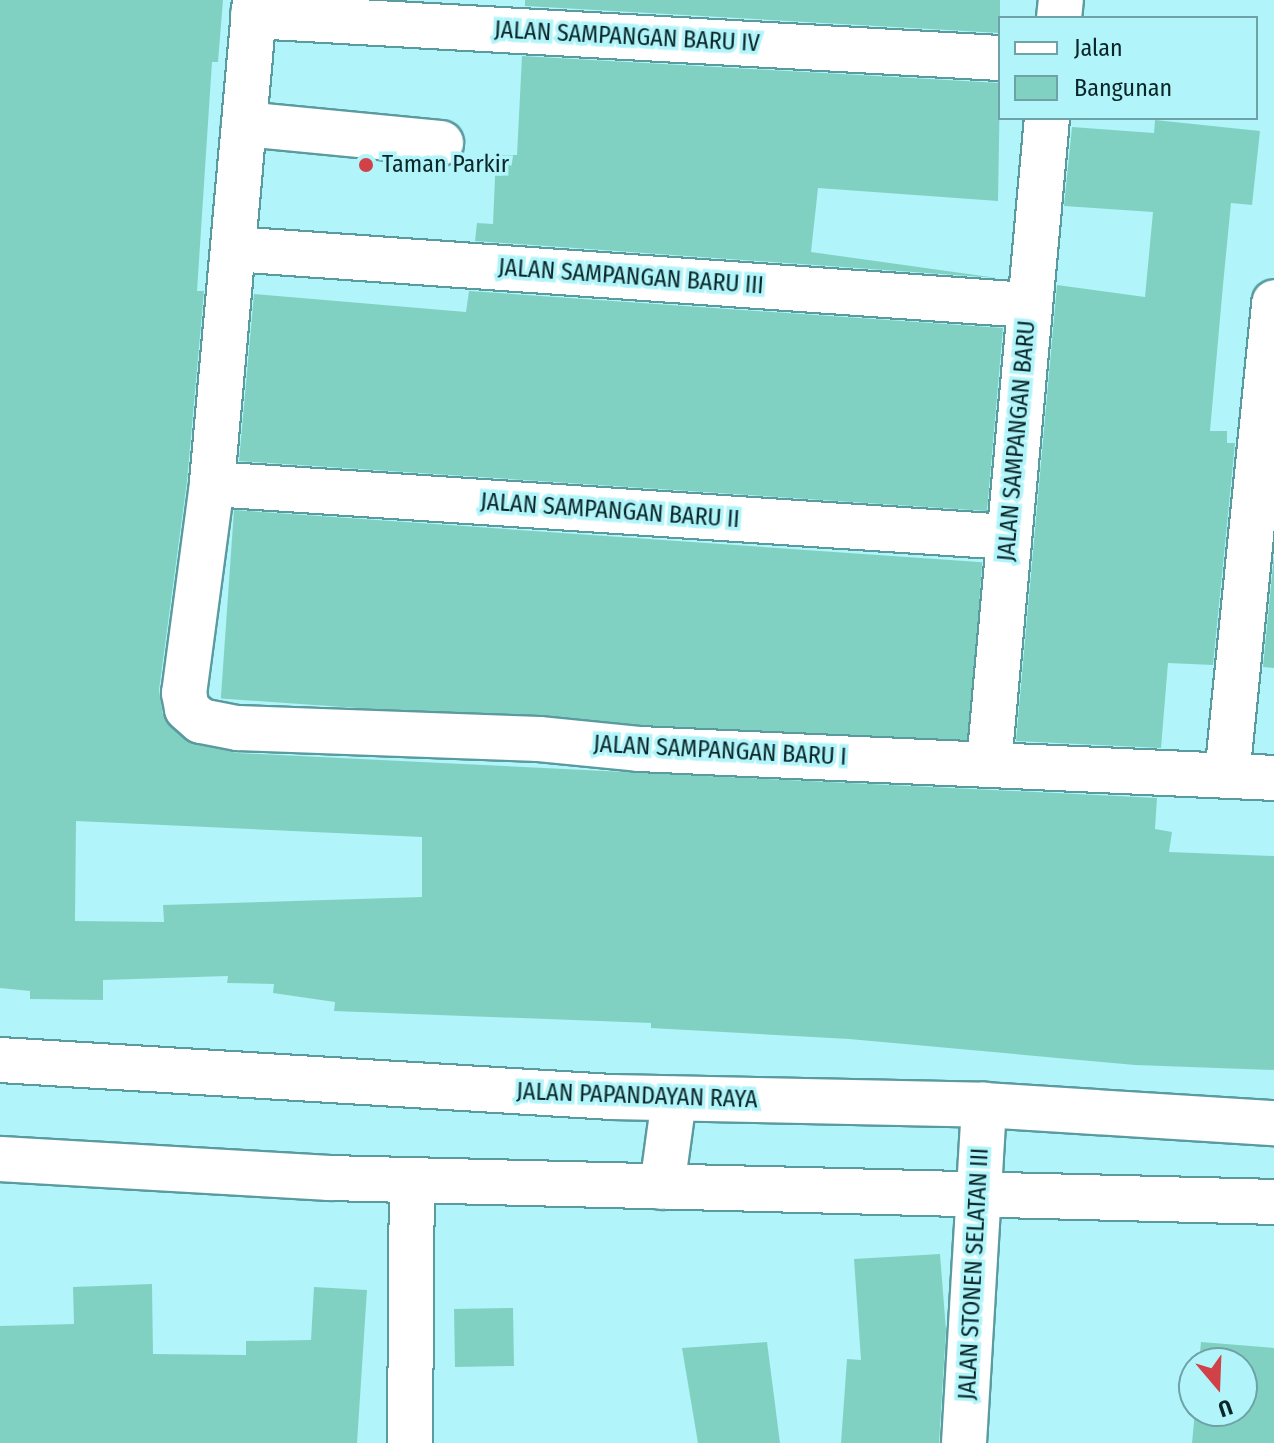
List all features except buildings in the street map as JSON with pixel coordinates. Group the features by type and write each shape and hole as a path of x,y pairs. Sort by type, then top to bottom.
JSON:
{"street":[{"name":"JALAN SAMPANGAN BARU IV","path":"254,8 998,58"},
{"path":"212,484 254,8"},
{"name":"JALAN SAMPANGAN BARU","path":"989,764 1047,120"},
{"path":"244,124 441,143"},
{"name":"JALAN SAMPANGAN BARU III","path":"233,249 1028,305"},
{"path":"1227,776 1274,302"},
{"name":"JALAN SAMPANGAN BARU II","path":"212,484 1008,537"},
{"name":"JALAN SAMPANGAN BARU I","path":"212,484 184,693 187,709 201,721 238,728 1274,778"},
{"name":"JALAN PAPANDAYAN RAYA","path":"0,1060 674,1099 984,1105 1274,1123"},
{"path":"662,1187 674,1099"},
{"name":"JALAN STONEN SELATAN III","path":"964,1443 984,1105"},
{"path":"0,1159 412,1180 980,1197 1274,1202"},
{"path":"410,1443 412,1180"}],"place":[{"name":"Taman Parkir","path":"366,165"}]}
